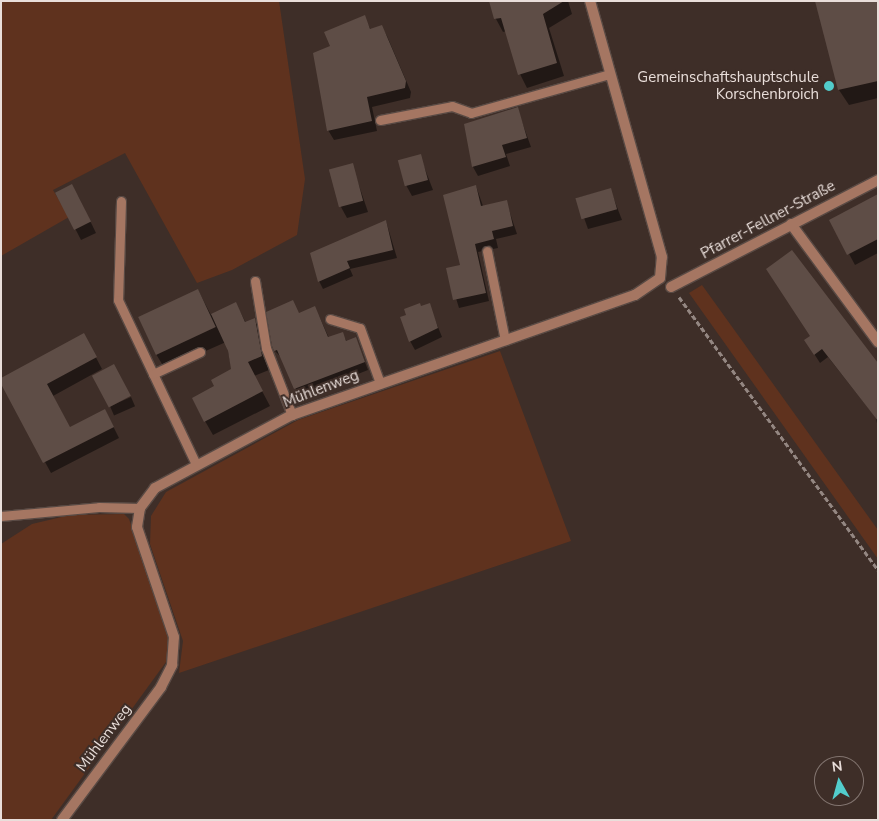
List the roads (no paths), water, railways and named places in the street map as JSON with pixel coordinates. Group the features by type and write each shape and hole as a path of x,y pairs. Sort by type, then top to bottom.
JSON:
{"street":[{"name":"Mühlenweg","path":"62,820 161,687 174,659 169,622 139,534 140,508 155,488 196,464 292,415 635,294 654,285 662,275 662,257 590,1"},
{"name":"Pfarrer-Fellner-Straße","path":"672,287 878,180"},
{"path":"792,224 878,342"}],"lane":[{"path":"380,120 452,106 471,113 610,74"},
{"path":"121,201 118,300 196,464"},
{"path":"487,251 505,340"},
{"path":"255,281 266,348 292,415"},
{"path":"330,319 360,328 380,383"},
{"path":"153,374 200,352"},
{"path":"1,516 99,507 140,508"}],"place":[{"name":"Gemeinschaftshauptschule Korschenbroich","path":"829,86"}]}
